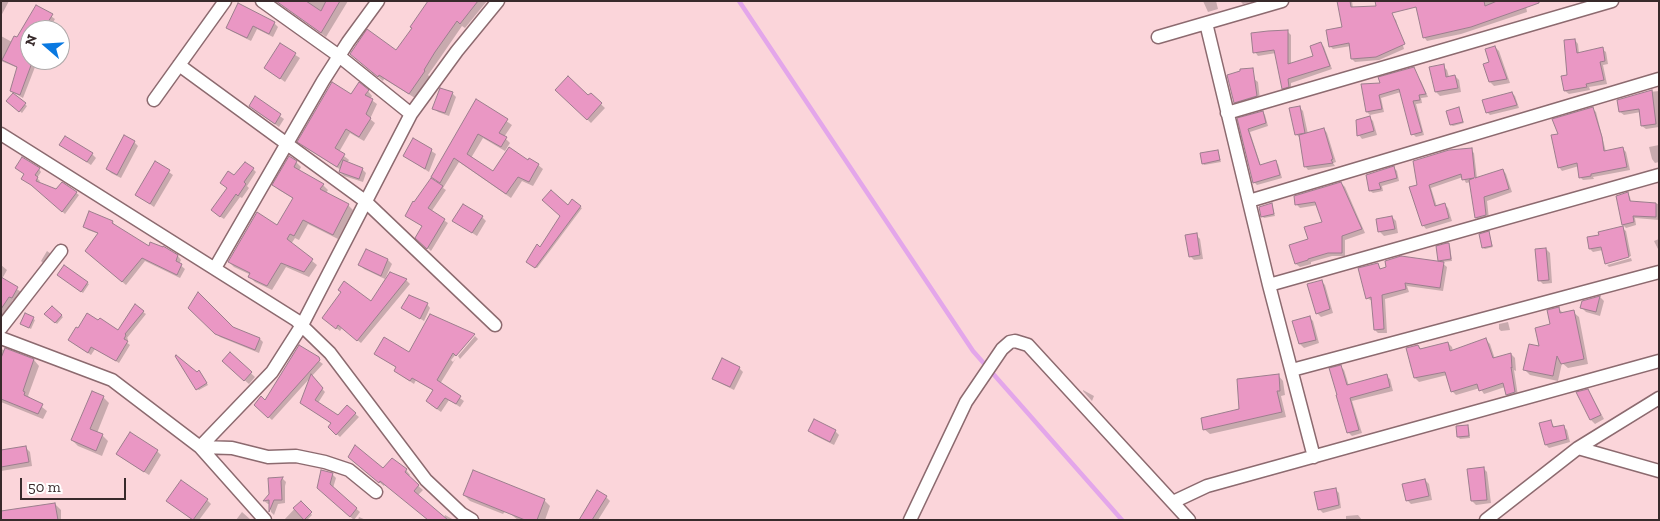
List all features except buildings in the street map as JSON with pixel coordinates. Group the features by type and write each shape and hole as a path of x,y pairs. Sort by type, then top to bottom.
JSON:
{"street":[{"path":"154,100 225,1"},
{"path":"262,1 339,56 411,114"},
{"path":"214,268 339,56 378,1"},
{"path":"200,447 272,372 302,326 411,114 457,51 498,1"},
{"path":"1158,37 1282,1"},
{"path":"1227,114 1612,1"},
{"path":"1206,23 1269,286 1314,457"},
{"path":"179,65 366,201 495,325"},
{"path":"1249,201 1659,79"},
{"path":"1,134 296,320 330,353 426,480 462,514 472,520"},
{"path":"1269,286 1659,175"},
{"path":"1,328 61,251"},
{"path":"1292,370 1659,272"},
{"path":"1,338 112,380 200,447 265,520"},
{"path":"910,520 966,402 1002,349 1010,342 1022,342 1028,345 1189,520"},
{"path":"1173,502 1207,486 1659,361"},
{"path":"1486,520 1578,448 1659,398"},
{"path":"200,447 232,448 268,457 296,456 325,462 349,470 376,492"},
{"path":"1578,448 1659,471"}],"waterway":[{"path":"739,1 973,351 1122,520"}]}
